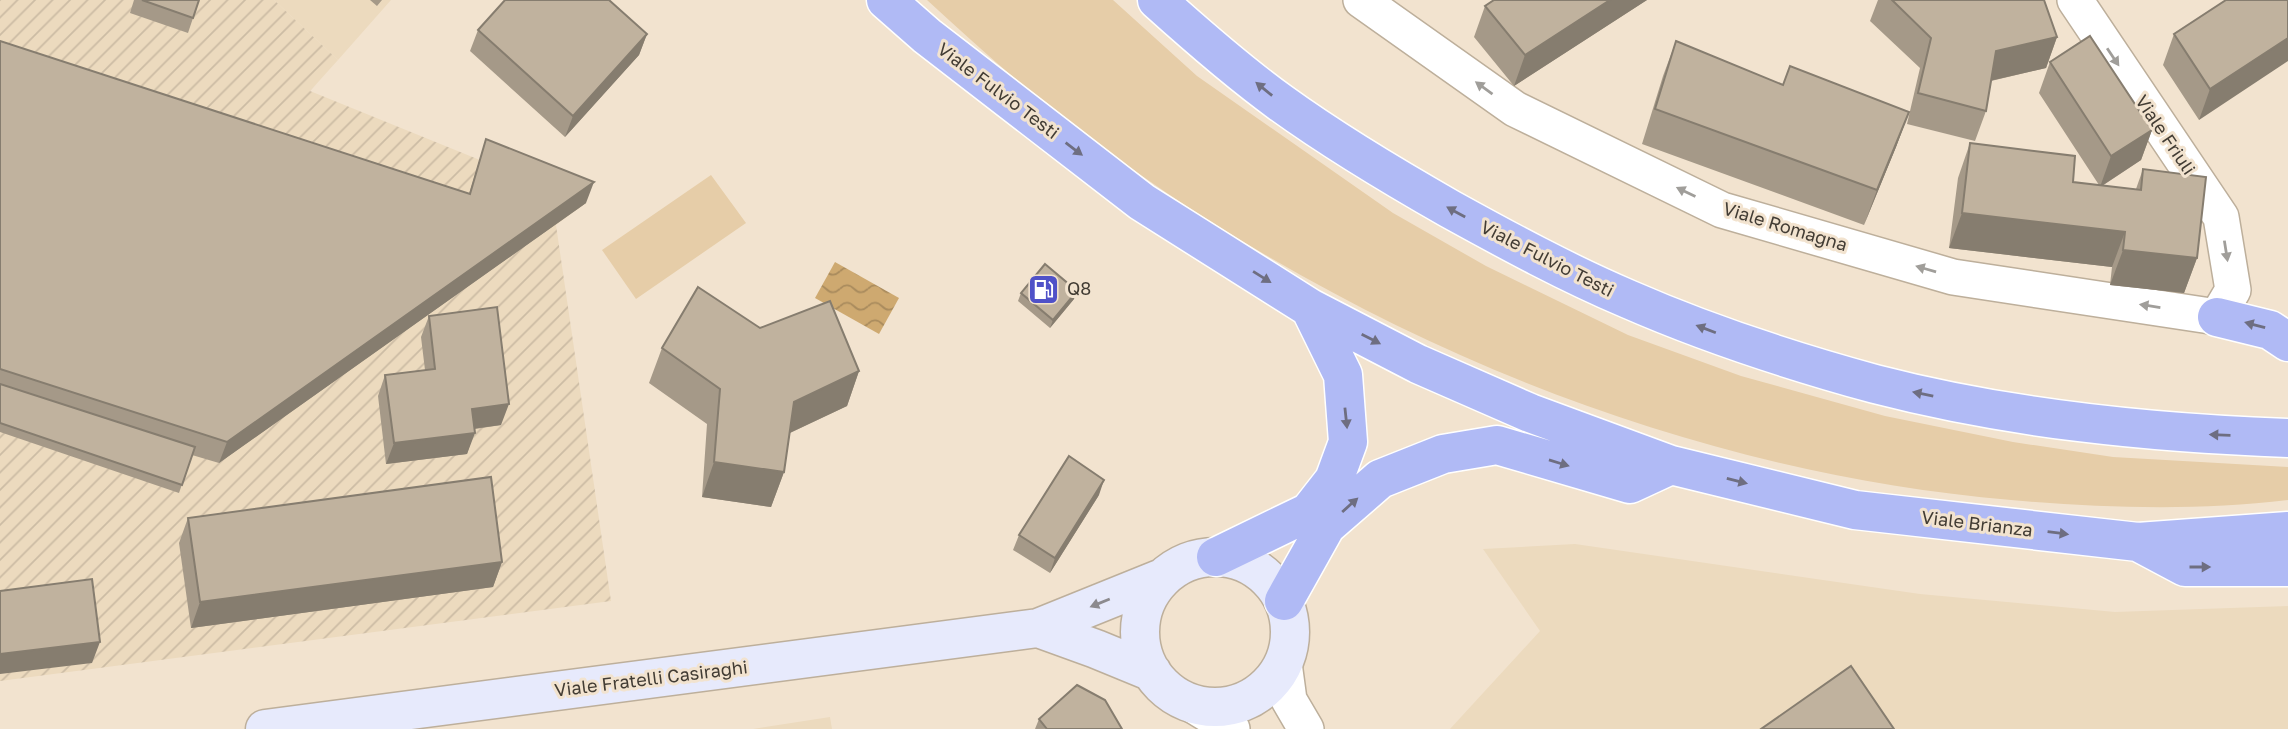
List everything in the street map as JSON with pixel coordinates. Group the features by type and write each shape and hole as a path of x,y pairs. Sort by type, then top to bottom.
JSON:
{"highway":[{"name":"Viale Fulvio Testi","path":"886,0 927,36 1142,202 1311,308 1419,363 1530,413 1671,465"},
{"name":"Viale Fulvio Testi","path":"1157,0 1280,103 1377,168 1498,236 1627,299 1765,352 1878,384 1990,408 2109,426 2201,435 2288,438"},
{"path":"1216,556 1309,512 1334,480 1348,442 1343,375 1311,308"},
{"path":"2217,317 2270,330 2288,342"},
{"path":"1284,601 1326,526 1380,479 1443,454 1497,445 1630,484 1671,465"},
{"name":"Viale Brianza","path":"1671,465 1854,509 2138,542 2288,531"},
{"path":"2138,542 2185,567 2288,567"}],"street":[{"name":"Viale Romagna","path":"1361,0 1514,110 1722,210 1953,277 2217,317"},
{"name":"Viale Friuli","path":"2075,0 2221,218 2233,290 2217,317"},
{"path":"1232,729 1168,690 1152,673 1142,649 1141,623 1148,599 1162,578 1187,562 1216,556 1244,562 1267,578 1284,601 1291,631 1284,663 1289,700 1306,729"},
{"name":"Viale Fratelli Casiraghi","path":"265,729 1038,628 1162,578"},
{"name":"Viale Fratelli Casiraghi","path":"1038,628 1152,673"},
{"path":"1188,702 1216,707 1244,702 1268,687 1284,663"}],"shaded area":[{"path":"0,0 274,0 338,60 310,91 586,203 556,225 611,601 0,681"},
{"path":"274,0 391,0 338,60"},
{"path":"927,0 1113,0 1197,76 1393,213 1486,266 1628,335 1741,376 1885,416 2013,442 2113,457 2288,467 2288,500 2184,507 2080,505 2011,500 1883,484 1758,458 1634,422 1514,378 1396,325 1283,265 1174,197 1051,109"},
{"path":"711,175 746,223 636,299 602,250"},
{"path":"1575,544 1920,594 2115,612 2288,606 2288,729 1450,729 1540,631 1483,549"},
{"path":"830,717 832,729 753,729"}],"water":[{"path":"835,262 899,298 879,334 815,298"}],"building":[{"path":"142,0 199,0 193,18"},
{"path":"505,0 609,0 647,34 573,116 478,30"},
{"path":"1494,0 1610,0 1525,55 1485,6"},
{"path":"1892,0 2044,0 2057,37 1996,51 1986,111 1918,93 1931,38"},
{"path":"2226,0 2288,0 2288,38 2210,89 2174,34"},
{"path":"2090,36 2152,130 2111,156 2050,62"},
{"path":"0,41 470,194 486,139 594,182 227,442 0,369"},
{"path":"1676,41 1783,85 1790,66 1909,112 1877,190 1655,109"},
{"path":"1970,143 2075,156 2073,182 2141,190 2143,169 2206,177 2197,258 2123,250 2125,232 1962,213"},
{"path":"1045,264 1077,291 1053,320 1021,293"},
{"path":"698,287 760,328 830,301 859,371 794,402 784,472 714,462 720,389 662,348"},
{"path":"497,307 509,404 472,409 475,433 394,443 385,375 435,369 429,316"},
{"path":"0,384 195,447 182,485 0,423"},
{"path":"1069,456 1104,480 1055,558 1019,535"},
{"path":"491,477 502,562 200,602 188,518"},
{"path":"92,579 100,642 0,654 0,591"},
{"path":"1851,666 1894,729 1761,729"},
{"path":"1077,685 1105,700 1122,729 1047,729 1039,719"}],"place":[{"name":"Q8","path":"1044,289"}]}
